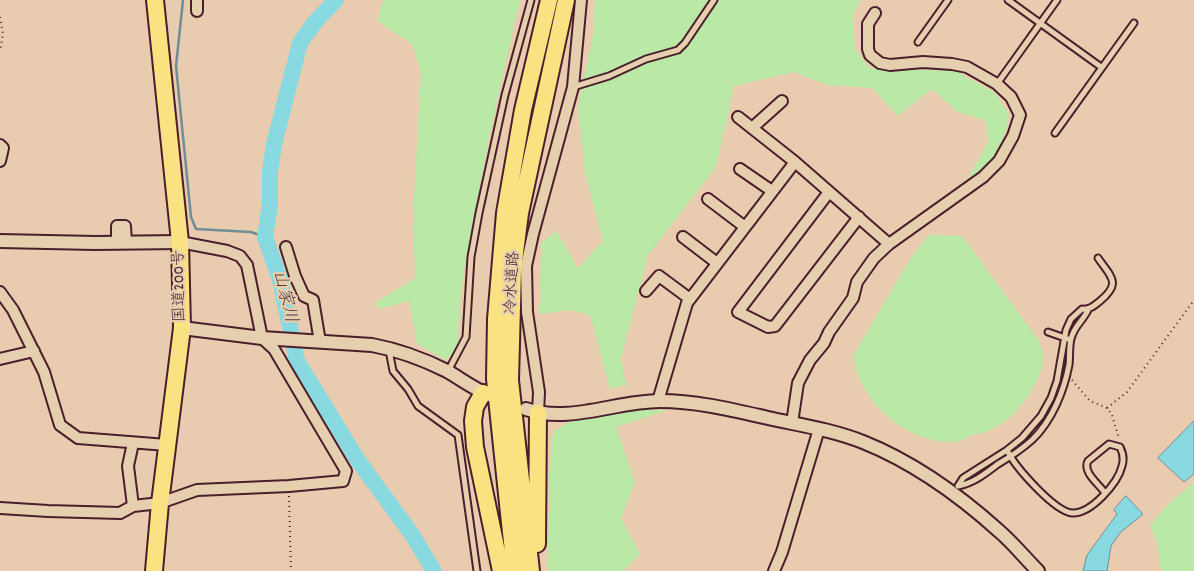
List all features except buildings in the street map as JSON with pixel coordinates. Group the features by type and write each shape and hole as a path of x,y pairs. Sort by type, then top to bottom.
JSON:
{"highway":[{"name":"国道200号","path":"154,571 160,502 182,328 180,242 155,0"},
{"name":"冷水道路","path":"515,571 495,379 497,310 505,213 523,110 549,0"},
{"name":"冷水道路","path":"531,571 510,380 514,269 520,213 566,0"},
{"path":"486,394 475,407 473,421 475,447 501,571"},
{"path":"532,411 538,571"}],"street":[{"path":"196,0 197,11"},
{"path":"581,0 573,87 526,266 528,312 539,392 532,411 574,414 628,403 684,402 712,406 819,429 863,442 954,489 966,503 998,530 1038,571"},
{"path":"792,423 798,383 810,360 824,343 829,332 853,298 857,282 874,258 890,244 984,177 999,161 1013,136 1020,115 1011,97 997,84 967,67 923,62 890,65 880,62 870,55 868,49 868,24 875,13"},
{"path":"752,128 782,101"},
{"path":"738,117 795,162 890,244"},
{"path":"0,145 2,148 0,161"},
{"path":"658,401 687,302 795,162"},
{"path":"740,169 772,191"},
{"path":"830,192 738,312 768,327 775,326 859,218"},
{"path":"708,199 745,227"},
{"path":"683,237 717,263"},
{"path":"0,241 180,242 227,251 240,256 246,265 268,338 346,471 343,481 289,486 197,490 160,502 133,506 120,513 0,508"},
{"path":"286,247 295,276 304,296 313,300 320,342"},
{"path":"646,292 659,276 690,299"},
{"path":"1,296 13,310 44,372 60,425 78,438 167,445"},
{"path":"182,328 268,338 389,348 448,372 486,394"},
{"path":"0,359 34,351"},
{"path":"774,571 782,552 819,429"},
{"path":"133,443 128,466 133,506"}],"lane":[{"path":"448,372 466,337 471,258 479,213 505,95 532,0"},
{"path":"573,87 609,76 646,58 678,50 685,43 714,0"},
{"path":"918,42 948,0"},
{"path":"1008,0 1101,67"},
{"path":"997,84 1057,0"},
{"path":"1055,133 1134,23"},
{"path":"954,489 968,484 1010,456 1042,430 1058,400 1066,375 1068,339 1066,330 1071,319 1082,309 1088,310 1111,291 1114,285 1112,278 1098,258"},
{"path":"1048,332 1068,339"},
{"path":"954,489 963,478 1008,450 1022,438 1041,416 1051,398 1057,381 1068,339"},
{"path":"389,348 393,371 408,389 418,406 458,435 477,571"},
{"path":"1008,450 1010,456 1034,486 1061,510 1072,513 1089,509 1105,492 1119,474 1123,464 1120,447 1108,444 1088,460 1086,464 1087,470 1105,492"}],"path":[{"path":"0,17 3,34 0,51"},
{"path":"1107,408 1127,392 1194,300"},
{"path":"1066,375 1072,379 1090,401 1107,408 1112,415 1120,447"},
{"path":"289,486 291,571"}],"green space":[{"path":"383,0 520,0 489,139 464,270 460,301 459,348 446,360 417,344 409,301 379,309 375,303 415,278 413,214 421,73 412,44 377,21"},
{"path":"595,0 861,0 853,14 855,49 870,68 955,71 993,91 1009,114 1005,134 993,158 964,186 989,140 985,120 957,112 932,89 898,116 872,88 827,85 794,72 734,86 716,167 648,255 621,358 626,385 610,389 590,315 570,310 540,314 541,243 556,231 578,268 603,241 585,174 578,107 593,34"},
{"path":"929,235 962,236 1039,341 1043,355 1043,364 1036,382 1025,400 1011,416 993,429 956,442 941,441 913,433 888,417 868,395 857,373 853,356 910,259"},
{"path":"617,409 668,410 616,427 635,482 621,518 640,554 623,571 547,571 551,445 554,431 574,419"},
{"path":"1194,482 1194,571 1161,571 1157,543 1150,525 1168,504"}],"water":[{"path":"1194,421 1194,474 1184,482 1158,458"},
{"path":"1126,496 1143,514 1120,533 1111,546 1107,571 1083,571 1087,555 1117,514 1114,510"}],"waterway":[{"path":"183,0 176,66 191,217 196,229 251,232 265,237"},
{"name":"山家川","path":"336,0 315,22 300,43 274,144 270,172 270,204 265,237 280,280 297,361 357,459 413,536 434,571"}]}
